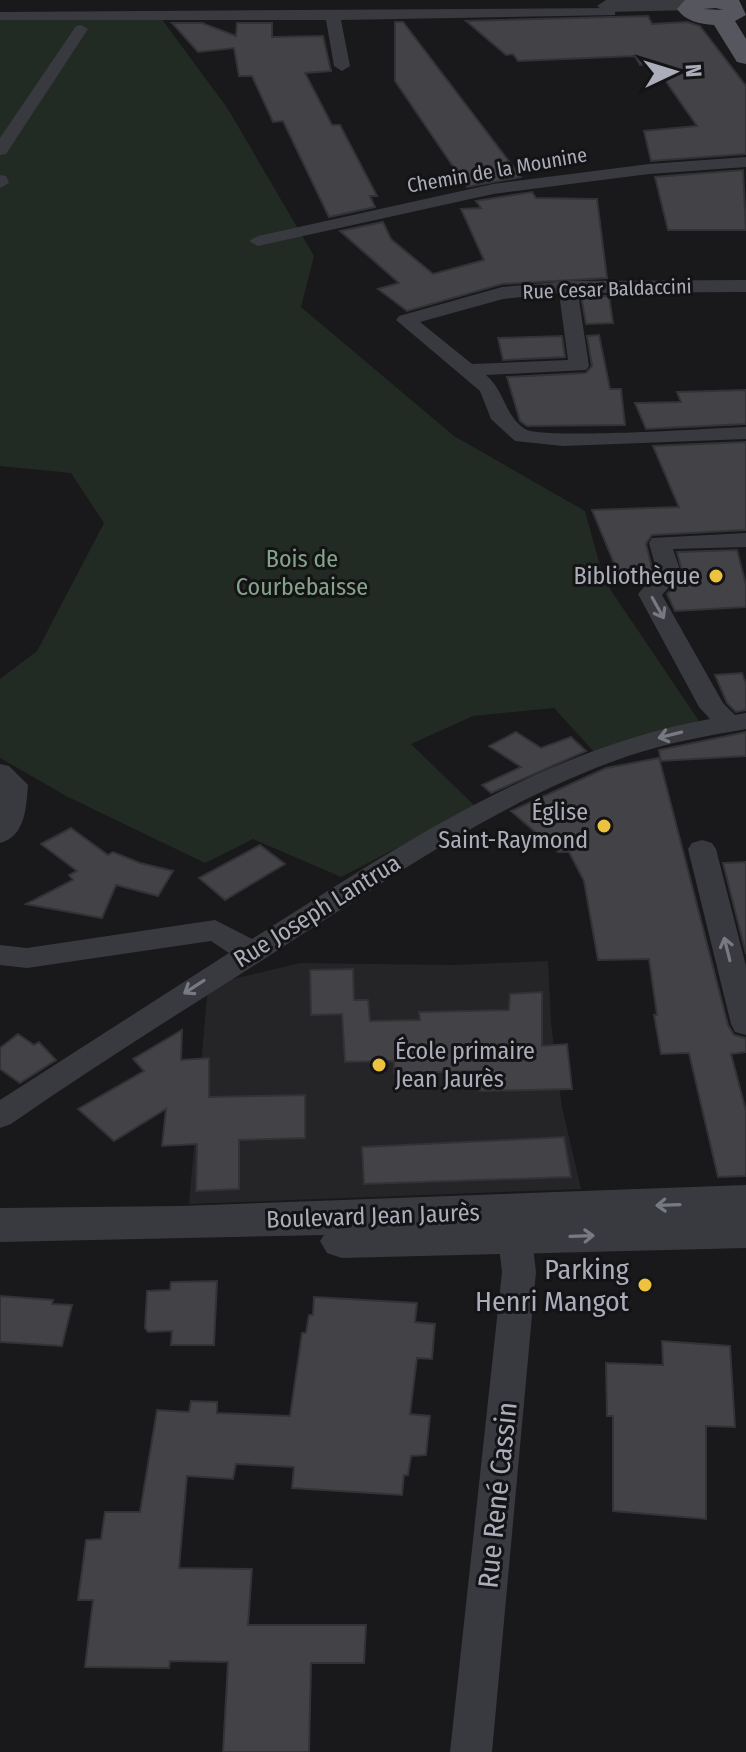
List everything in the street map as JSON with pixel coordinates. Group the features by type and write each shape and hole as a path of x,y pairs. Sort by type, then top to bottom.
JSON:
{"main road":[{"path":"695,4 700,16 735,13 746,57"}],"street":[{"path":"0,16 283,8 333,15 524,0"},
{"path":"430,5 608,9 695,4"},
{"path":"333,15 342,66"},
{"path":"0,150 81,29"},
{"name":"Chemin de la Mounine","path":"258,241 493,189 649,169 746,162"},
{"name":"Rue Cesar Baldaccini","path":"467,370 406,320 502,293 568,287 746,286"},
{"path":"467,370 579,366 568,287"},
{"path":"467,370 489,388 501,419 522,437 563,440 745,437"},
{"path":"725,719 692,671 650,594 669,573 660,543 746,540"},
{"name":"Rue Joseph Lantrua","path":"0,1116 354,886 470,820 548,779 657,738 725,719"},
{"path":"0,772 15,785 12,818 0,834"},
{"path":"702,849 746,1024"},
{"path":"0,955 27,958 215,930 252,953"},
{"name":"Boulevard Jean Jaurès","path":"0,1225 180,1223 746,1202"},
{"name":"Boulevard Jean Jaurès","path":"0,1246 746,1231"},
{"name":"Rue René Cassin","path":"471,1752 519,1272 515,1238"}],"shaded area":[{"name":"École primaire Jean Jaurès","path":"548,961 551,1023 562,1107 581,1189 189,1204 208,985 300,963 453,965"}],"green space":[{"name":"Bois de Courbebaisse","path":"161,18 228,109 314,256 301,307 454,436 585,511 604,580 699,721 596,754 554,708 473,716 411,744 476,807 341,877 253,839 205,863 68,797 0,758 0,679 37,651 104,523 71,473 0,466 0,20"}],"building":[{"path":"648,16 652,24 687,22 700,26 746,86 746,154 651,161 644,131 697,126 660,73 654,74 647,64 640,65 635,56 518,61 513,54 506,55 466,21"},
{"path":"395,22 403,22 521,177 467,187 395,81"},
{"path":"172,23 202,23 236,36 237,23 272,23 272,37 323,36 331,71 305,73 332,125 340,125 377,196 370,196 375,207 329,217 283,121 273,122 252,76 239,76 234,48 198,52"},
{"path":"743,170 746,230 668,230 655,177"},
{"path":"532,192 536,198 597,199 607,278 502,284 407,311 378,289 399,283 340,231 383,222 391,239 433,274 484,260 461,209 481,208 476,201"},
{"path":"581,296 609,296 613,323 586,324"},
{"path":"599,335 610,389 621,389 625,425 527,426 520,421 507,377 586,373 592,366 587,336"},
{"path":"562,336 565,357 503,360 498,338"},
{"path":"746,390 746,424 646,429 635,403 681,402 677,392"},
{"path":"746,442 746,530 652,535 646,544 653,572 618,573 592,510 679,507 653,446"},
{"name":"Bibliothèque","path":"737,550 746,585 746,607 675,611 667,594 683,575 677,552"},
{"path":"742,673 746,684 746,710 736,712 727,703 715,675"},
{"path":"516,732 541,748 571,737 586,751 491,793 482,785 521,767 489,746"},
{"path":"746,732 746,756 661,761 659,750"},
{"path":"659,758 728,1025 734,1035 746,1038 746,1052 731,1054 746,1111 746,1176 718,1177 689,1053 661,1054 649,959 598,960 584,881 569,852 558,852 511,811 606,768"},
{"path":"71,828 108,855 113,852 173,871 158,896 116,885 102,918 26,904 73,880 69,875 77,871 41,844"},
{"path":"260,845 285,864 225,900 199,878"},
{"path":"746,862 746,954 723,863"},
{"path":"353,969 354,1000 368,1000 370,1021 420,1020 419,1012 509,1010 510,994 542,992 542,1046 567,1044 572,1089 480,1091 481,1071 394,1073 394,1061 345,1062 342,1014 311,1015 310,970"},
{"path":"182,1030 181,1060 209,1058 209,1097 305,1095 305,1138 239,1140 239,1189 196,1191 197,1144 162,1146 166,1109 114,1141 78,1109 144,1071 133,1059"},
{"path":"18,1034 34,1045 39,1042 56,1060 20,1083 0,1069 0,1048"},
{"path":"564,1137 571,1177 364,1184 362,1147"},
{"path":"217,1281 214,1345 171,1345 172,1331 148,1332 145,1328 147,1291 170,1290 171,1282"},
{"path":"0,1296 53,1300 52,1304 72,1305 62,1346 0,1342"},
{"path":"314,1297 417,1303 415,1322 435,1324 432,1359 417,1358 410,1414 430,1416 426,1455 411,1456 408,1475 404,1475 402,1495 292,1488 294,1467 236,1464 233,1479 187,1476 179,1568 252,1569 248,1625 366,1625 364,1663 311,1663 309,1752 223,1752 228,1662 170,1661 169,1668 85,1667 93,1600 78,1600 86,1540 101,1539 105,1512 140,1512 157,1410 189,1412 191,1401 217,1402 217,1413 290,1416 302,1333 306,1333 309,1315 313,1315"},
{"path":"662,1341 730,1346 735,1427 706,1426 706,1519 613,1511 613,1416 607,1416 606,1363 663,1365"}],"place":[{"name":"Bibliothèque","path":"716,576"},
{"name":"Église Saint-Raymond","path":"604,826"},
{"name":"École primaire Jean Jaurès","path":"379,1065"},
{"name":"Parking Henri Mangot","path":"645,1285"}]}
